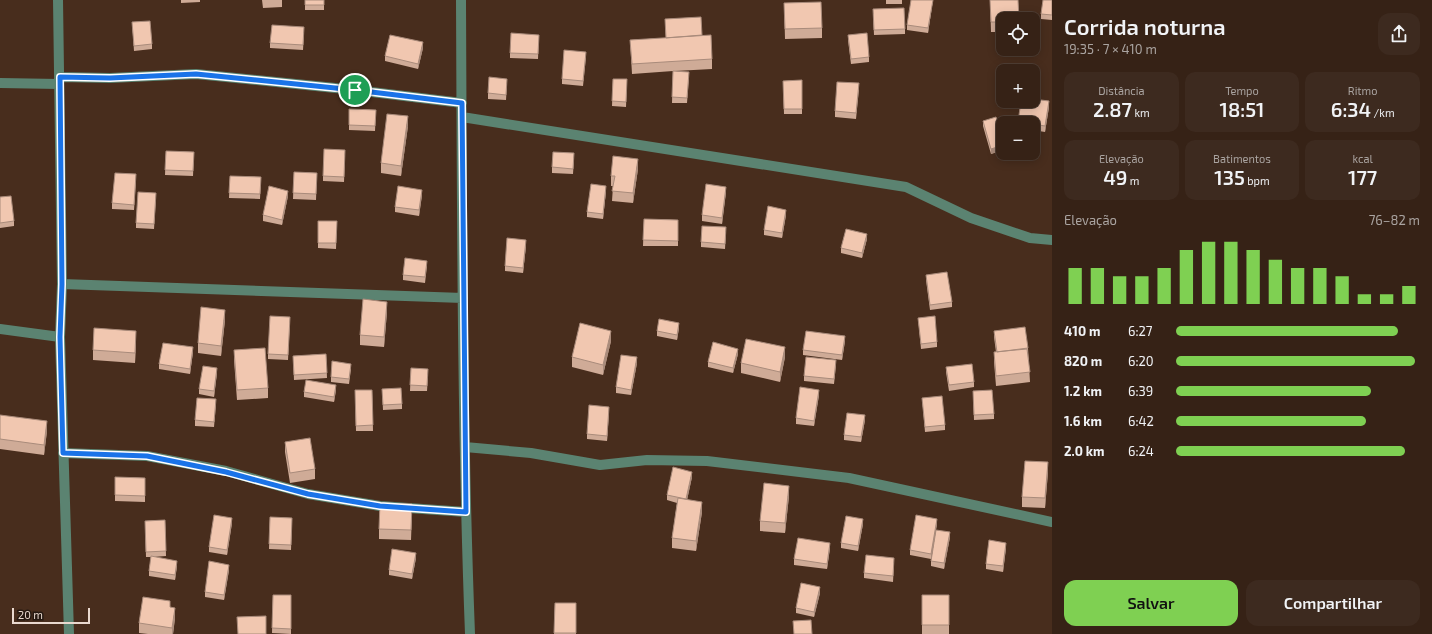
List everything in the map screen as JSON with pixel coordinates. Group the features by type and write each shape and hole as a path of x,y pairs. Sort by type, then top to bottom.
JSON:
{"street":[{"path":"58,0 62,284 60,337 69,634"},
{"path":"461,0 465,447 470,634"},
{"path":"0,83 196,74 355,90 462,103"},
{"path":"462,117 906,187 971,218 1030,238 1052,240"},
{"path":"62,284 463,298"},
{"path":"0,329 60,337"},
{"path":"465,447 531,453 600,465 647,460 707,461 849,478 1052,522"},
{"path":"63,453 147,456 226,472 308,494 380,506 466,512"}],"building":[{"path":"305,0 324,0 324,5 305,5"},
{"path":"911,0 933,0 928,28 907,25"},
{"path":"990,0 1018,0 1019,12 996,12 996,22 991,22"},
{"path":"1043,0 1052,0 1052,15 1041,14"},
{"path":"821,2 822,28 785,29 784,3"},
{"path":"904,8 905,29 874,30 873,9"},
{"path":"701,17 702,35 666,38 665,19"},
{"path":"150,21 152,44 134,46 132,22"},
{"path":"272,25 304,27 303,45 270,43"},
{"path":"511,33 539,35 538,54 510,53"},
{"path":"867,33 869,57 851,59 848,35"},
{"path":"390,35 423,42 418,64 385,56"},
{"path":"711,35 712,59 632,64 630,40"},
{"path":"564,50 586,52 583,81 562,79"},
{"path":"673,71 689,72 687,98 672,97"},
{"path":"489,77 507,79 506,95 488,93"},
{"path":"613,79 627,79 626,102 612,101"},
{"path":"802,80 802,109 784,109 783,81"},
{"path":"837,82 859,83 856,113 835,111"},
{"path":"1040,100 1049,101 1045,126 1040,125 1040,116 1019,116 1020,108 1040,108"},
{"path":"349,109 376,110 375,126 349,125"},
{"path":"387,114 408,116 401,166 381,163"},
{"path":"996,117 996,147 991,149 983,121"},
{"path":"324,149 345,150 344,177 323,176"},
{"path":"166,151 194,152 193,171 165,170"},
{"path":"553,152 574,153 573,169 552,167"},
{"path":"613,156 638,159 633,193 612,191 615,176 611,176"},
{"path":"294,172 317,173 316,194 293,193"},
{"path":"115,173 136,174 134,205 112,203"},
{"path":"230,176 261,177 260,194 229,193"},
{"path":"591,184 606,186 603,214 587,212"},
{"path":"706,184 726,187 722,218 702,215"},
{"path":"269,186 288,191 282,220 263,215"},
{"path":"398,186 422,190 419,210 395,207"},
{"path":"138,192 156,193 154,224 136,223"},
{"path":"11,196 14,221 0,223 0,197"},
{"path":"768,206 786,210 782,233 764,230"},
{"path":"644,219 678,220 678,241 643,240"},
{"path":"318,221 337,221 336,243 318,243"},
{"path":"702,226 726,227 725,244 701,242"},
{"path":"846,229 867,234 862,253 841,248"},
{"path":"507,238 526,240 523,268 505,266"},
{"path":"405,258 427,261 425,277 403,275"},
{"path":"947,272 952,302 930,305 926,275"},
{"path":"363,299 387,302 384,337 360,335"},
{"path":"201,307 225,310 221,346 198,343"},
{"path":"270,316 290,317 288,355 268,354"},
{"path":"935,316 937,342 921,344 918,318"},
{"path":"659,319 679,323 677,335 657,331"},
{"path":"580,323 611,331 603,365 572,357"},
{"path":"1025,327 1028,348 997,352 994,331"},
{"path":"94,328 136,331 135,353 93,350"},
{"path":"806,331 845,336 842,355 803,350"},
{"path":"746,339 785,347 780,372 741,363"},
{"path":"713,342 738,349 733,368 708,362"},
{"path":"163,343 193,347 190,369 159,364"},
{"path":"265,348 268,388 237,390 234,350"},
{"path":"1027,349 1030,372 996,376 994,352"},
{"path":"326,354 327,373 294,375 293,356"},
{"path":"621,355 637,357 631,390 616,387"},
{"path":"806,357 836,360 834,379 804,376"},
{"path":"332,361 351,364 349,379 331,377"},
{"path":"972,364 974,382 949,385 946,367"},
{"path":"203,366 217,368 214,391 199,389"},
{"path":"411,368 428,369 427,386 410,385"},
{"path":"306,380 336,385 334,397 304,392"},
{"path":"800,387 819,390 814,421 796,418"},
{"path":"401,388 402,404 383,405 382,389"},
{"path":"355,390 372,390 373,425 356,426"},
{"path":"992,390 994,414 974,415 973,391"},
{"path":"942,396 945,425 925,427 922,398"},
{"path":"197,398 216,399 214,422 195,420"},
{"path":"589,405 609,407 607,436 587,434"},
{"path":"847,413 865,415 861,437 844,435"},
{"path":"0,415 47,421 44,445 0,439"},
{"path":"310,438 315,469 290,473 285,442"},
{"path":"1025,461 1048,462 1045,498 1022,497"},
{"path":"673,467 692,472 686,499 667,495"},
{"path":"115,477 145,478 145,496 115,495"},
{"path":"764,483 789,486 785,523 760,521"},
{"path":"678,498 702,502 696,541 672,538"},
{"path":"380,503 412,504 411,530 379,529"},
{"path":"214,515 232,518 227,550 209,547"},
{"path":"916,515 937,519 931,554 910,550"},
{"path":"846,516 863,519 858,546 841,543"},
{"path":"270,517 292,518 291,545 269,544"},
{"path":"165,520 166,551 146,552 145,521"},
{"path":"936,530 950,532 944,563 931,561"},
{"path":"798,538 830,543 827,564 794,559"},
{"path":"989,540 1006,543 1003,566 986,564"},
{"path":"392,549 416,553 412,574 389,570"},
{"path":"866,555 894,558 893,576 864,573"},
{"path":"151,556 177,561 175,575 149,571"},
{"path":"209,561 229,565 224,595 205,592"},
{"path":"801,583 820,587 814,612 796,608"},
{"path":"273,595 291,595 291,629 272,628"},
{"path":"922,595 949,595 949,625 922,625"},
{"path":"143,597 170,601 170,607 175,608 172,628 139,623"},
{"path":"555,603 576,603 576,633 554,633"},
{"path":"266,616 266,634 238,634 237,617"},
{"path":"811,620 812,634 794,634 793,621"}],"route":[{"path":"196,74 355,90 462,103 466,512 380,506 308,494 226,472 147,456 63,453 60,337 62,284 60,77 110,78 196,74"}]}
